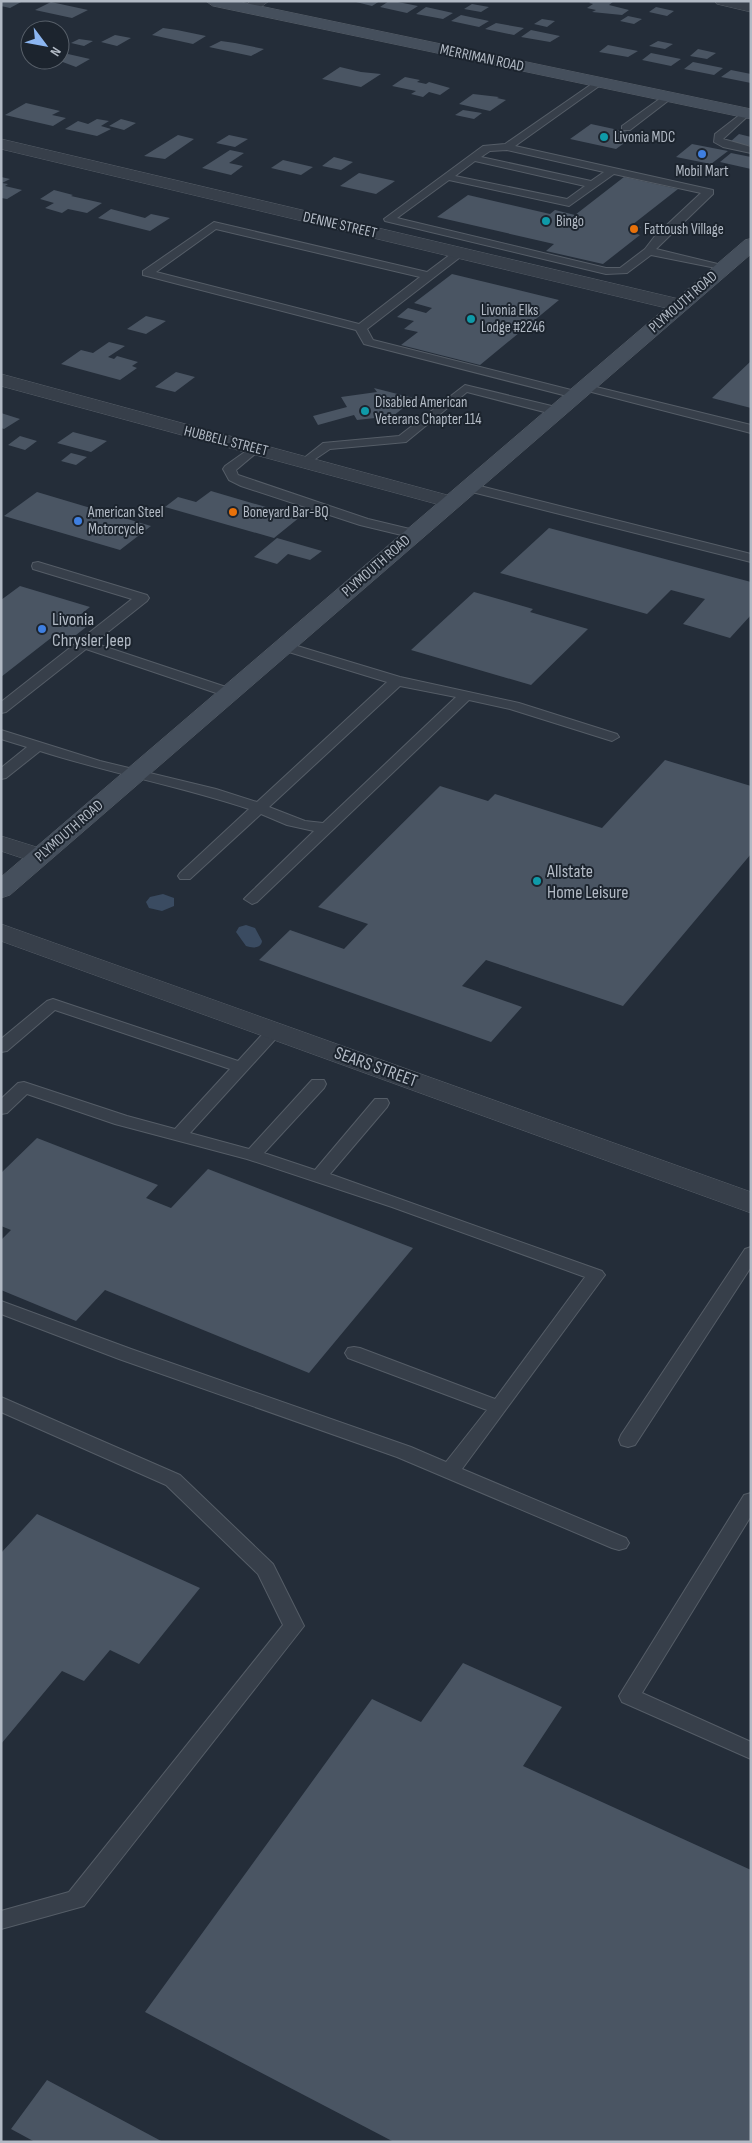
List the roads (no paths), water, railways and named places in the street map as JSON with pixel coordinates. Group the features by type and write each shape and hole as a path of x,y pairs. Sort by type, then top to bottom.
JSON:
{"main road":[{"name":"MERRIMAN ROAD","path":"213,1 255,5 748,114"},
{"name":"PLYMOUTH ROAD","path":"1,890 722,268 747,251"}],"street":[{"path":"722,1 751,7"},
{"name":"DENNE STREET","path":"1,144 679,305"},
{"name":"HUBBELL STREET","path":"1,380 305,462 459,494"},
{"path":"1,843 40,856"},
{"name":"SEARS STREET","path":"1,932 751,1202"}],"lane":[{"path":"507,147 599,82"},
{"path":"626,128 668,97"},
{"path":"748,114 719,136 718,140 727,145 751,150"},
{"path":"507,147 709,192 659,238 649,251 623,271 606,270 389,219 487,148 507,147"},
{"path":"473,158 593,184"},
{"path":"447,177 569,202 613,170"},
{"path":"429,276 214,226 147,273 361,328 368,342 751,429"},
{"path":"403,240 421,227"},
{"path":"490,260 507,247"},
{"path":"649,251 722,268"},
{"path":"361,328 459,253"},
{"path":"591,284 606,270"},
{"path":"305,462 327,446 402,439 465,388 556,411"},
{"path":"256,448 230,470 233,477 245,483 355,519 414,534"},
{"path":"459,494 751,558"},
{"path":"1,709 142,598 38,566"},
{"path":"84,644 230,693"},
{"path":"284,646 397,681 514,706 612,737"},
{"path":"185,876 397,681"},
{"path":"252,899 466,695"},
{"path":"1,734 95,764 211,792 305,825 318,828 327,827"},
{"path":"1,775 37,746"},
{"path":"1,1047 53,1004 242,1068"},
{"path":"179,1135 276,1030"},
{"path":"253,1155 318,1084"},
{"path":"4,1102 24,1087 120,1120 253,1155 596,1275 449,1471"},
{"path":"318,1177 380,1103"},
{"path":"628,1440 751,1253"},
{"path":"1,1307 117,1351 395,1449 619,1543"},
{"path":"354,1353 498,1407"},
{"path":"1,1404 172,1480 266,1569 294,1626 76,1899 1,1920"},
{"path":"751,1500 629,1696 751,1751"}],"water":[{"path":"163,894 174,898 174,906 162,911 149,908 146,902 150,897"},
{"path":"246,925 255,928 262,941 258,947 246,946 236,932 239,927"}],"place":[{"name":"Livonia MDC","path":"604,137"},
{"name":"Mobil Mart","path":"702,154"},
{"name":"Bingo","path":"546,221"},
{"name":"Fattoush Village","path":"634,229"},
{"name":"Livonia Elks Lodge #2246","path":"471,319"},
{"name":"Disabled American Veterans Chapter 114","path":"365,411"},
{"name":"Boneyard Bar-BQ","path":"233,512"},
{"name":"American Steel Motorcycle","path":"78,521"},
{"name":"Livonia Chrysler Jeep","path":"42,629"},
{"name":"Allstate Home Leisure","path":"537,881"}]}
